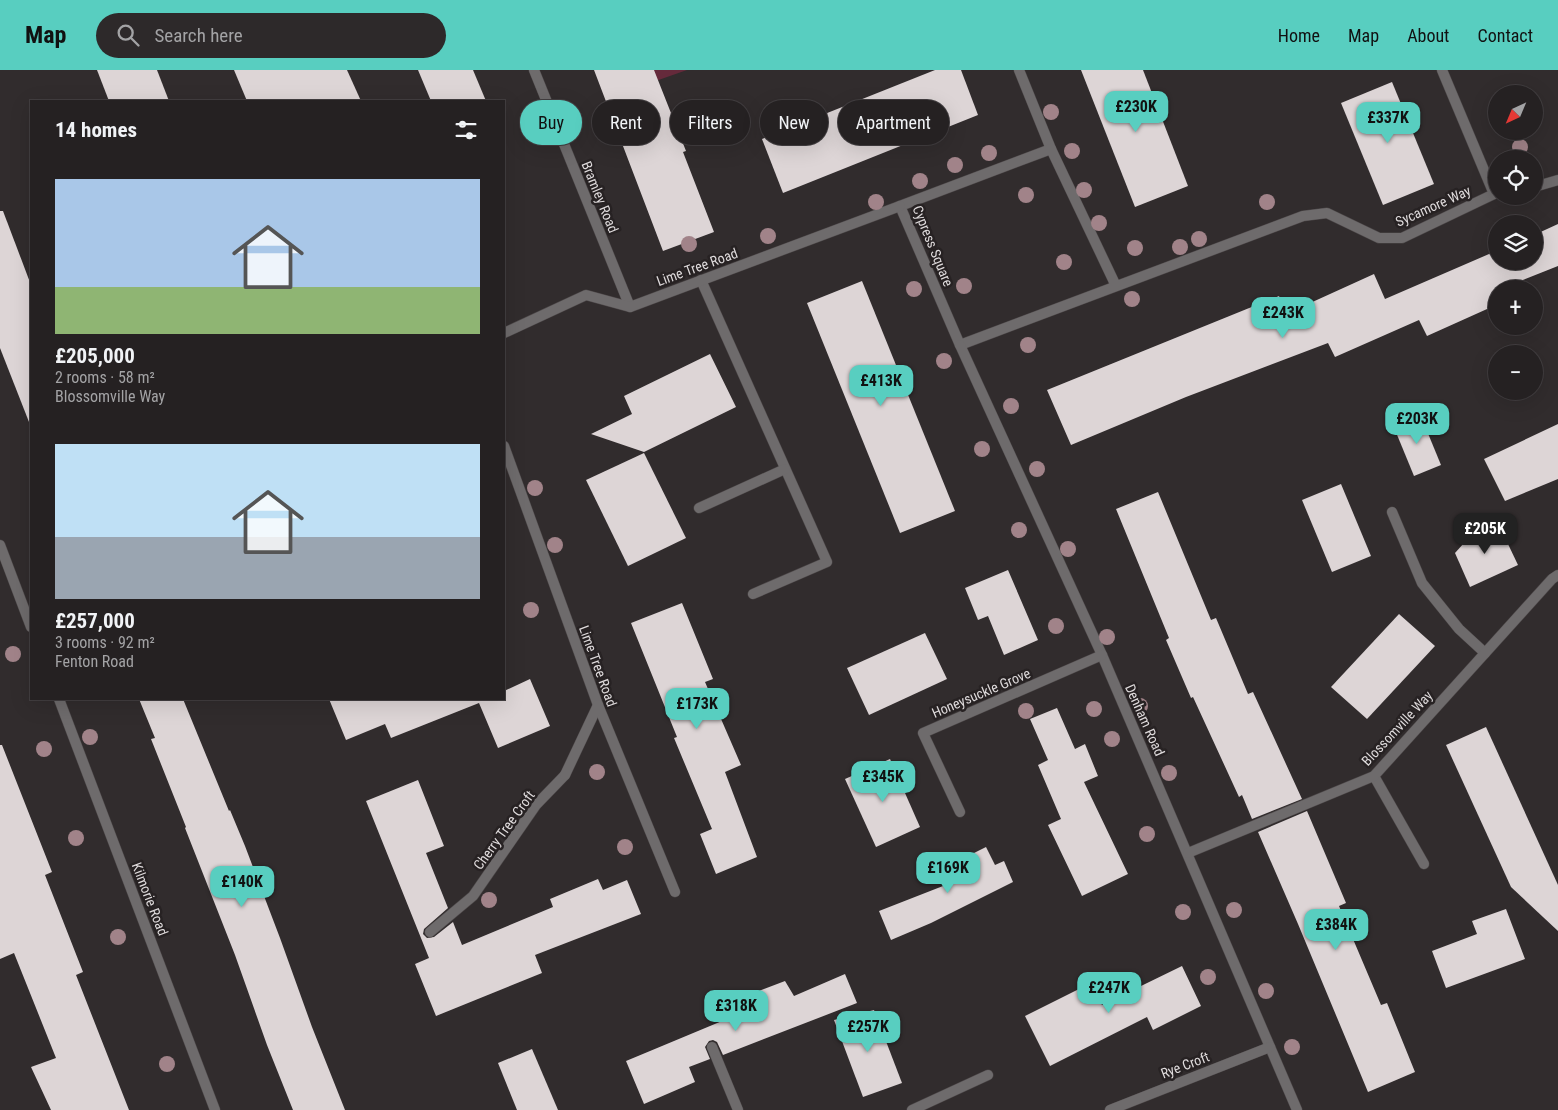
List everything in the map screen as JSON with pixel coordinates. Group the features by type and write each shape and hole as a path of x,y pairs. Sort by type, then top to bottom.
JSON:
{"street":[{"name":"Bramley Road","path":"534,70 630,307"},
{"path":"960,346 1116,286 1051,150 1019,70"},
{"name":"Sycamore Way","path":"1442,70 1488,177"},
{"name":"Cypress Square","path":"960,346 900,206 1051,150"},
{"path":"1543,184 1558,180"},
{"name":"Sycamore Way","path":"1116,286 1303,216 1327,213 1379,238 1402,238 1488,196"},
{"name":"Lime Tree Road","path":"630,307 900,206"},
{"path":"701,280 827,562 753,594"},
{"path":"505,333 586,295 630,307"},
{"name":"Denham Road","path":"960,346 1102,655 1297,1110"},
{"name":"Lime Tree Road","path":"505,449 598,705 675,892"},
{"path":"698,508 785,469"},
{"path":"1392,512 1422,583 1459,629 1485,653"},
{"path":"0,545 30,624"},
{"name":"Blossomville Way","path":"1188,853 1374,776 1552,579 1558,575"},
{"name":"Honeysuckle Grove","path":"960,812 923,733 1102,655"},
{"name":"Kilmorie Road","path":"59,700 216,1110"},
{"name":"Cherry Tree Croft","path":"430,932 473,896 536,805 565,775 598,705"},
{"path":"1374,776 1424,864"},
{"path":"712,1047 738,1110"},
{"name":"Rye Croft","path":"1110,1110 1270,1047"},
{"path":"912,1110 988,1075"}],"shaded area":[{"path":"605,70 687,70 650,83"}],"building":[{"path":"97,70 157,70 169,100 109,100"},
{"path":"234,70 347,70 361,100 247,100"},
{"path":"418,70 473,70 486,100 431,100"},
{"path":"594,70 654,70 670,110 670,145 684,145 686,151 683,152 714,232 663,251 623,145 660,145 660,100 605,100"},
{"path":"935,70 961,70 978,115 949,127 949,100 860,100"},
{"path":"1081,70 1143,70 1188,186 1135,207"},
{"path":"1392,82 1434,184 1383,205 1341,103"},
{"path":"838,109 838,145 903,145 783,193 764,145 828,145 828,113"},
{"path":"0,211 3,211 30,282 30,422 0,348"},
{"path":"1558,224 1558,266 1523,280 1488,280 1488,309 1427,336 1419,320 1335,357 1328,343 1186,397 1071,445 1047,390 1279,296 1286,314 1374,274 1385,299 1488,254 1488,270 1543,270 1543,231"},
{"path":"862,281 955,511 900,533 807,303"},
{"path":"710,354 736,407 644,452 591,434 632,414 624,396"},
{"path":"1420,414 1441,465 1414,476 1393,425"},
{"path":"1558,424 1558,479 1505,501 1484,459"},
{"path":"644,453 686,538 628,566 586,480"},
{"path":"1341,484 1371,556 1332,572 1302,500"},
{"path":"1158,492 1211,620 1216,618 1248,694 1253,692 1302,799 1252,819 1242,795 1239,797 1193,697 1191,698 1166,640 1169,638 1116,509"},
{"path":"1497,521 1518,565 1470,587 1455,553 1474,532"},
{"path":"1008,570 1038,640 1004,655 988,616 978,620 965,588"},
{"path":"682,603 713,679 705,682 741,765 725,772 757,857 716,874 700,834 712,829 674,738 677,737 631,623"},
{"path":"1399,614 1435,646 1367,719 1331,687"},
{"path":"925,633 947,679 869,715 847,668"},
{"path":"530,679 550,726 498,748 479,703 391,738 385,724 346,740 329,700 505,700 505,691"},
{"path":"139,700 183,700 245,846 345,1110 293,1110 151,739 155,738"},
{"path":"1057,708 1075,749 1085,744 1098,776 1084,782 1128,874 1082,896 1048,825 1061,819 1038,765 1048,760 1030,719"},
{"path":"1486,727 1558,885 1558,931 1511,887 1446,745"},
{"path":"0,745 2,745 52,872 45,875 83,972 76,975 129,1110 51,1110 31,1067 56,1058 14,953 0,959"},
{"path":"890,759 920,827 876,847 845,779"},
{"path":"418,780 444,846 426,853 448,908 424,929 423,934 427,938 434,937 453,922 462,945 553,907 550,899 598,879 603,890 627,880 641,914 535,955 542,973 436,1016 415,964 429,958 366,801"},
{"path":"1307,811 1346,903 1339,906 1381,1005 1387,1003 1415,1072 1368,1092 1258,832"},
{"path":"986,847 995,865 1004,861 1013,882 931,923 891,940 879,911 943,886 936,872"},
{"path":"1506,909 1525,959 1446,988 1432,951 1477,934 1472,921"},
{"path":"1182,966 1201,1006 1153,1030 1147,1017 1050,1066 1025,1016 1091,983 1102,1005"},
{"path":"845,974 857,1003 723,1055 717,1042 709,1041 705,1047 710,1059 689,1067 695,1082 644,1104 626,1061 722,1021 716,1007 785,981 794,996"},
{"path":"874,1010 902,1083 863,1097 834,1020"},
{"path":"532,1049 558,1110 517,1110 498,1063"}]}
